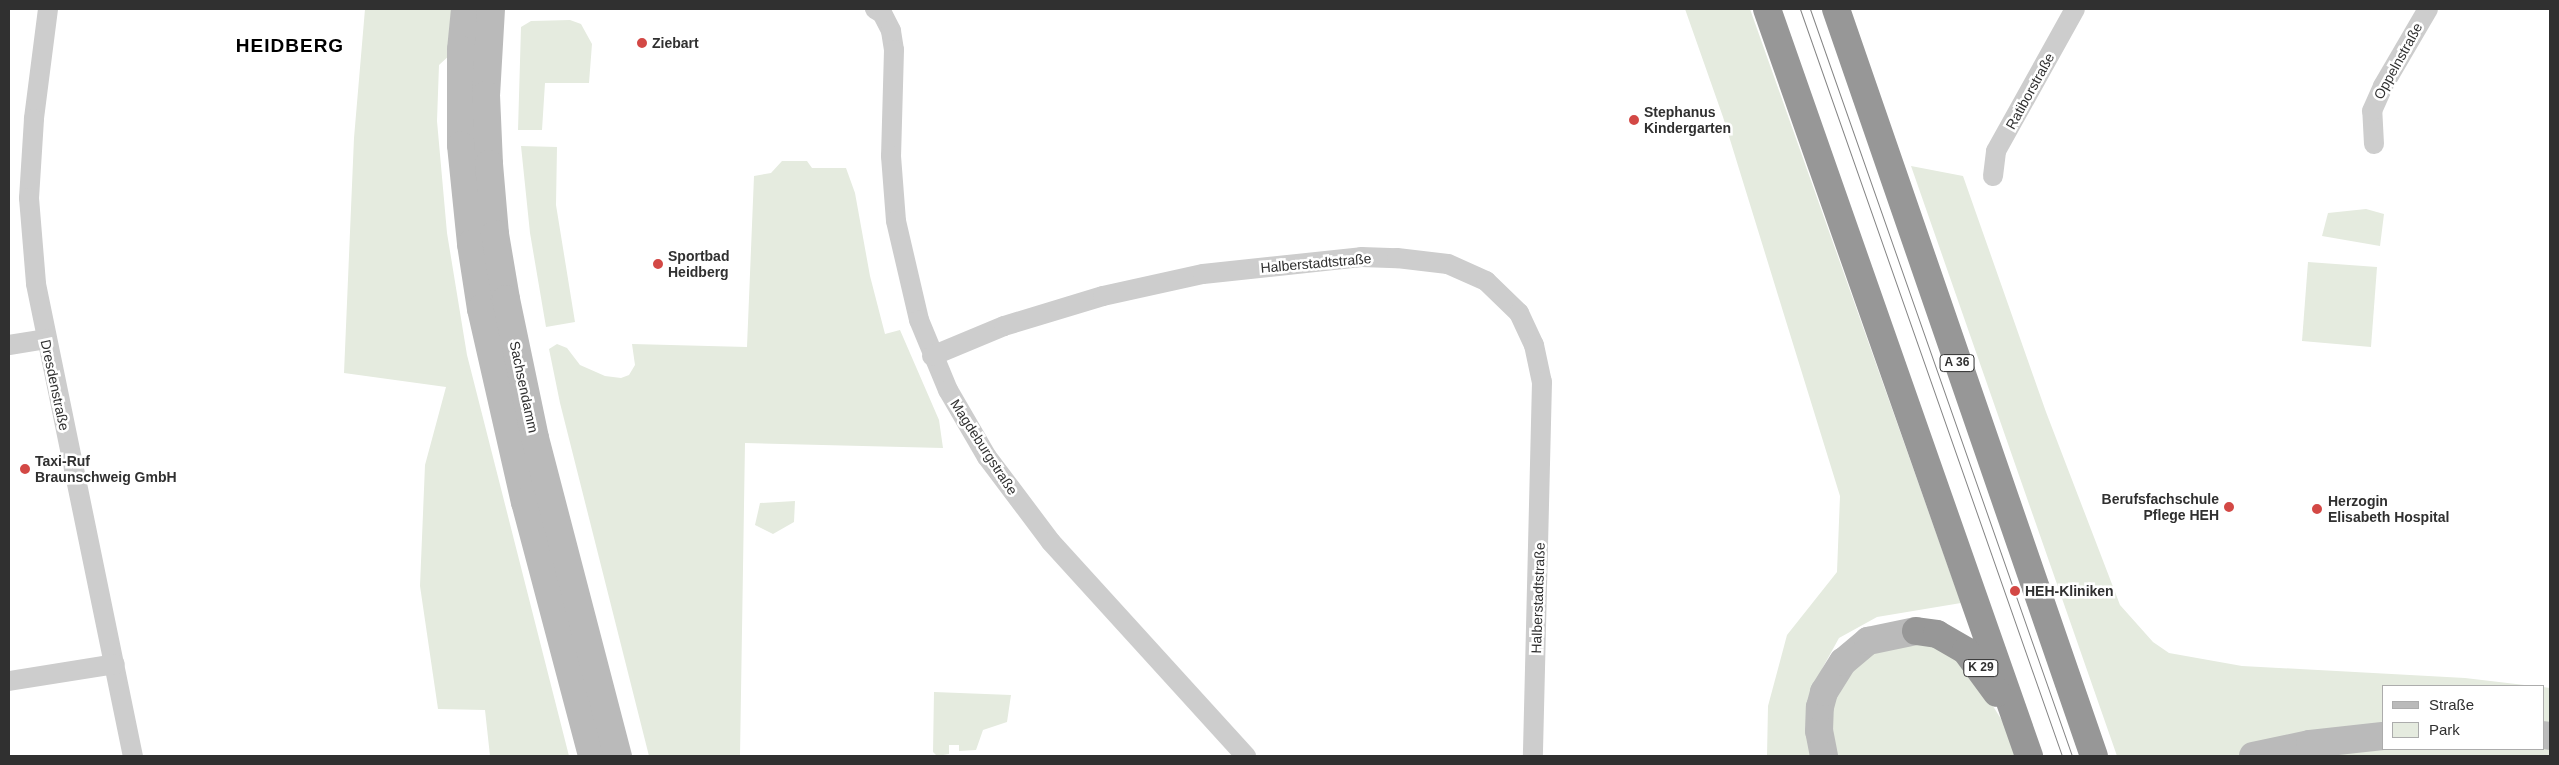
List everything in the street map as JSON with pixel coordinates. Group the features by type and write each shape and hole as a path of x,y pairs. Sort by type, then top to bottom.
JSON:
{"highway":[{"path":"1767,9 2025,744"},
{"name":"A 36","path":"1836,9 2082,716 2094,756"},
{"name":"K 29","path":"1916,631 1937,634 1966,651 1979,665 2025,744"}],"street":[{"name":"Dresdenstraße","path":"48,9 34,119 29,198 36,284 133,756"},
{"name":"Sachsendamm","path":"465,9 461,50 462,145 471,244 481,309 523,492 592,756"},
{"name":"Sachsendamm","path":"491,9 486,94 495,234 504,290 535,438 618,756"},
{"name":"Magdeburgstraße","path":"875,9 882,13 891,31 894,50 891,156 896,221 914,303 932,356 964,420 1013,494 1076,572 1246,756"},
{"name":"Ratiborstraße","path":"1993,176 1996,151 2075,9"},
{"name":"Oppelnstraße","path":"2374,144 2372,111 2383,86 2428,9"},
{"name":"Halberstadtstraße","path":"932,356 1004,326 1095,298 1203,274 1361,257 1448,264 1486,281 1519,313 1534,345 1542,382 1532,756"},
{"path":"9,345 46,339"},
{"name":"K 29","path":"1824,756 1819,731 1820,707 1824,692 1843,662 1868,641 1916,631"},
{"path":"9,681 115,664"},
{"path":"2253,756 2310,744 2382,736"}],"green space":[{"path":"365,9 454,9 451,54 439,65 437,121 447,233 467,355 569,756 490,756 485,710 438,709 420,586 425,465 446,387 344,373 354,138"},
{"path":"1685,9 1750,9 1961,603 1877,617 1839,638 1823,667 1810,699 1811,756 1767,756 1768,706 1787,635 1837,572 1840,496 1723,117"},
{"path":"570,20 581,24 592,44 589,83 545,83 542,130 518,130 521,27 531,21"},
{"path":"521,146 557,147 556,205 575,322 546,327 530,233"},
{"path":"782,161 807,161 812,168 846,168 855,193 870,276 885,334 900,330 939,420 943,448 745,443 740,756 649,756 560,403 549,349 557,344 567,348 580,365 605,376 621,378 629,375 635,365 632,344 747,347 754,176 771,173"},
{"path":"1911,166 1963,176 2046,412 2120,605 2153,642 2169,653 2242,666 2465,678 2524,685 2382,685 2382,750 2544,750 2544,687 2550,688 2550,756 2117,756"},
{"path":"2366,209 2384,214 2380,246 2322,236 2328,213"},
{"path":"2308,262 2377,267 2371,347 2302,341"},
{"path":"795,501 794,522 773,534 755,525 760,503"},
{"path":"1899,644 1934,644 1971,671 2013,738 2018,756 1836,756 1830,731 1835,696 1863,658"},
{"path":"934,692 1011,695 1007,722 983,730 976,750 959,751 959,745 949,745 949,754 937,756 933,752"}],"tram line":[{"path":"1800,9 2062,756"},
{"path":"1810,9 2072,756"}],"place":[{"name":"Ziebart","path":"642,43"},
{"name":"Stephanus Kindergarten","path":"1634,120"},
{"name":"Sportbad Heidberg","path":"658,264"},
{"name":"Taxi-Ruf Braunschweig GmbH","path":"25,469"},
{"name":"Berufsfachschule Pflege HEH","path":"2229,507"},
{"name":"Herzogin Elisabeth Hospital","path":"2317,509"},
{"name":"HEH-Kliniken","path":"2015,591"}],"district":[{"name":"HEIDBERG","path":"290,46"}]}
